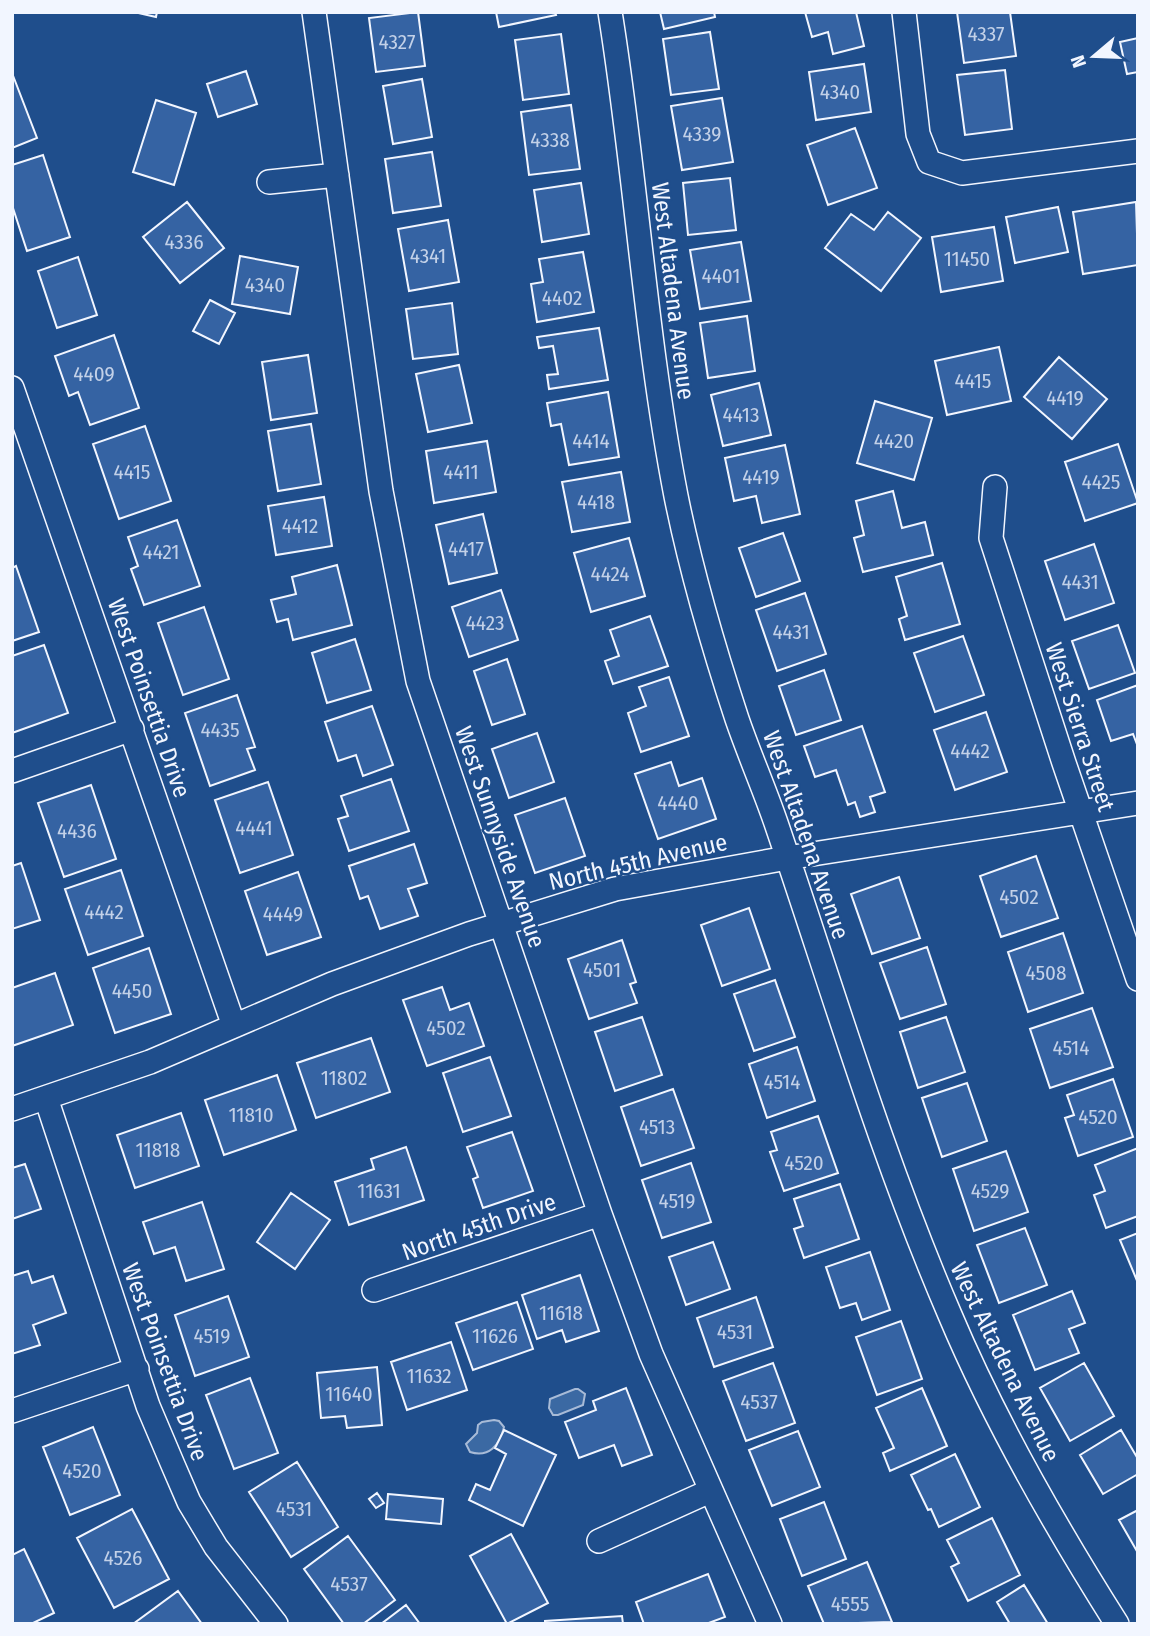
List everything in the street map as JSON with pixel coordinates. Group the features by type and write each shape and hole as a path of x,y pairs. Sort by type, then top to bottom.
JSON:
{"street":[{"name":"West Sunnyside Avenue","path":"314,12 381,491 418,681 600,1214 651,1354 769,1624"},
{"name":"West Altadena Avenue","path":"610,12 661,411 676,497 691,564 737,719 903,1196 951,1319 1008,1436 1078,1563 1116,1624"},
{"path":"904,12 918,134 929,162 962,173 1138,151"},
{"path":"270,182 337,175"},
{"name":"West Poinsettia Drive","path":"12,388 234,1026"},
{"name":"West Sierra Street","path":"995,487 991,538 1138,979"},
{"path":"12,771 132,729"},
{"name":"North 45th Avenue","path":"12,1109 150,1062 332,984 502,923 615,889 787,858 1138,803"},
{"name":"West Poinsettia Drive","path":"46,1098 153,1418 190,1502 216,1547 276,1624"},
{"name":"North 45th Drive","path":"374,1290 600,1214"},
{"path":"12,1411 137,1369"},
{"path":"599,1541 710,1491"}],"water":[{"path":"575,1389 585,1394 583,1405 553,1415 549,1408 550,1399"},
{"path":"494,1420 504,1427 500,1439 488,1451 470,1452 466,1444 477,1433 478,1425"}],"building":[{"path":"134,12 157,12 156,17"},
{"path":"418,12 425,66 376,72 369,18"},
{"path":"496,12 555,12 556,15 499,27"},
{"path":"660,12 714,12 715,17 664,29"},
{"path":"805,12 856,12 864,46 833,54 828,32 812,37"},
{"path":"957,12 1010,12 1016,56 964,63"},
{"path":"710,32 719,89 671,95 663,39"},
{"path":"561,34 569,94 523,100 515,40"},
{"path":"1138,38 1138,72 1127,74 1120,42"},
{"path":"864,64 871,112 816,120 809,72"},
{"path":"1005,70 1012,129 965,135 957,75"},
{"path":"246,71 257,104 218,117 207,84"},
{"path":"12,73 37,138 12,148"},
{"path":"422,79 432,137 393,144 383,86"},
{"path":"722,98 733,162 682,170 671,106"},
{"path":"156,100 196,113 174,185 133,172"},
{"path":"571,105 580,169 529,175 521,112"},
{"path":"855,128 877,188 828,205 807,145"},
{"path":"432,152 441,206 393,213 385,159"},
{"path":"43,155 70,237 27,251 12,205 12,165"},
{"path":"730,178 736,230 688,235 683,183"},
{"path":"581,183 589,234 542,242 534,190"},
{"path":"187,202 224,248 180,283 143,237"},
{"path":"1136,202 1138,265 1083,274 1073,212"},
{"path":"1058,207 1068,252 1015,263 1006,217"},
{"path":"888,212 921,238 881,291 825,248 851,214 874,230"},
{"path":"448,220 459,282 409,291 398,229"},
{"path":"994,227 1003,281 941,292 932,237"},
{"path":"741,242 751,301 700,309 690,250"},
{"path":"583,252 594,312 537,322 531,284 543,282 539,259"},
{"path":"240,256 298,267 290,314 232,304"},
{"path":"78,257 97,315 57,328 38,271"},
{"path":"210,300 235,313 219,344 193,331"},
{"path":"452,303 458,354 413,359 406,309"},
{"path":"747,316 755,371 708,378 700,323"},
{"path":"599,328 608,380 549,389 547,375 558,374 553,346 539,348 537,337"},
{"path":"114,335 139,408 90,425 78,392 69,396 55,356"},
{"path":"999,347 1011,401 947,415 935,361"},
{"path":"308,355 317,413 271,420 262,362"},
{"path":"1059,357 1107,399 1072,439 1024,397"},
{"path":"459,365 472,423 428,432 416,374"},
{"path":"759,383 771,435 723,446 711,395"},
{"path":"608,392 619,457 569,465 561,424 551,426 547,403"},
{"path":"875,401 932,418 914,480 857,463"},
{"path":"311,424 321,484 278,491 268,431"},
{"path":"145,426 171,501 119,519 93,444"},
{"path":"487,441 496,492 434,503 426,451"},
{"path":"1118,444 1138,503 1085,521 1065,462"},
{"path":"785,445 800,514 762,523 756,496 734,501 725,458"},
{"path":"621,472 630,522 572,532 562,482"},
{"path":"893,491 902,528 925,522 933,555 863,572 854,538 864,535 856,501"},
{"path":"324,497 332,546 276,555 268,506"},
{"path":"483,514 497,573 449,584 436,525"},
{"path":"177,520 200,586 144,605 131,569 138,566 128,537"},
{"path":"783,533 800,581 756,597 739,548"},
{"path":"629,538 645,596 591,612 574,553"},
{"path":"1094,544 1114,603 1065,620 1045,561"},
{"path":"942,563 960,624 905,640 899,619 907,616 896,577"},
{"path":"337,565 352,625 293,640 288,619 277,622 271,600 296,594 292,577"},
{"path":"16,566 39,632 12,641 12,568"},
{"path":"501,590 518,640 469,657 452,607"},
{"path":"805,593 826,654 777,671 756,610"},
{"path":"204,607 229,679 183,695 158,623"},
{"path":"650,616 668,666 613,684 605,661 619,656 610,630"},
{"path":"1118,625 1135,673 1089,689 1072,641"},
{"path":"963,636 984,695 935,712 914,653"},
{"path":"355,639 371,690 327,703 312,653"},
{"path":"44,645 68,713 12,733 12,656"},
{"path":"507,659 525,714 492,725 474,671"},
{"path":"824,670 841,720 796,735 779,686"},
{"path":"669,677 689,736 641,752 628,713 646,706 639,687"},
{"path":"1138,685 1138,747 1133,734 1111,741 1097,700"},
{"path":"237,695 255,747 247,749 255,770 210,786 185,713"},
{"path":"372,706 393,765 363,776 356,755 338,761 325,722"},
{"path":"986,712 1007,772 955,790 934,730"},
{"path":"862,726 885,792 870,797 875,812 860,817 855,802 848,805 836,770 815,777 804,746"},
{"path":"537,733 554,782 509,798 492,749"},
{"path":"671,762 679,786 702,778 716,819 658,839 635,774"},
{"path":"391,779 409,831 349,851 338,819 348,816 341,796"},
{"path":"268,782 293,855 240,873 215,800"},
{"path":"91,785 116,859 64,877 38,803"},
{"path":"565,798 585,856 535,873 515,815"},
{"path":"414,844 427,883 408,889 418,916 380,929 368,896 360,899 349,866"},
{"path":"1036,856 1058,918 1001,937 980,876"},
{"path":"21,863 40,920 12,929 12,866"},
{"path":"121,870 143,936 88,955 65,889"},
{"path":"298,872 321,937 267,955 245,891"},
{"path":"899,877 920,938 872,954 851,894"},
{"path":"749,908 770,969 722,986 701,925"},
{"path":"1063,933 1083,993 1028,1012 1008,952"},
{"path":"622,940 636,982 630,984 637,1003 589,1019 568,959"},
{"path":"927,947 946,1004 900,1019 880,963"},
{"path":"149,948 171,1014 115,1033 93,968"},
{"path":"55,973 73,1025 12,1046 12,988"},
{"path":"775,980 795,1037 754,1051 734,994"},
{"path":"442,987 450,1010 469,1003 484,1046 427,1066 403,1000"},
{"path":"1092,1008 1113,1067 1050,1088 1030,1029"},
{"path":"642,1017 662,1075 615,1091 595,1032"},
{"path":"946,1017 965,1072 918,1088 900,1032"},
{"path":"371,1038 390,1092 316,1118 297,1063"},
{"path":"797,1047 815,1101 767,1118 749,1064"},
{"path":"490,1057 511,1116 463,1132 443,1073"},
{"path":"277,1075 296,1130 224,1155 205,1100"},
{"path":"1113,1079 1133,1137 1078,1156 1065,1118 1074,1115 1067,1095"},
{"path":"967,1083 987,1141 942,1157 922,1098"},
{"path":"673,1089 694,1148 641,1166 621,1107"},
{"path":"181,1113 199,1166 135,1188 117,1135"},
{"path":"818,1116 838,1173 784,1191 770,1152 777,1150 771,1132"},
{"path":"512,1132 533,1191 483,1208 473,1179 478,1177 467,1147"},
{"path":"406,1147 424,1200 349,1225 335,1182 374,1169 371,1159"},
{"path":"1138,1148 1138,1216 1106,1228 1094,1195 1105,1191 1095,1165"},
{"path":"1006,1151 1028,1212 974,1231 953,1169"},
{"path":"691,1163 711,1222 662,1238 642,1180"},
{"path":"25,1164 41,1209 12,1219 12,1168"},
{"path":"840,1184 859,1239 804,1258 794,1229 803,1226 794,1199"},
{"path":"291,1193 330,1220 295,1269 257,1242"},
{"path":"202,1202 224,1269 186,1281 175,1247 154,1254 143,1222"},
{"path":"1025,1228 1047,1285 999,1303 977,1245"},
{"path":"1138,1233 1138,1283 1120,1240"},
{"path":"713,1242 730,1289 686,1305 669,1257"},
{"path":"870,1252 890,1310 862,1320 856,1303 840,1308 826,1267"},
{"path":"28,1271 32,1283 53,1276 66,1313 33,1325 40,1345 12,1354 12,1276"},
{"path":"580,1275 599,1331 566,1342 562,1330 537,1339 522,1295"},
{"path":"1072,1291 1085,1323 1069,1329 1079,1353 1035,1370 1013,1315"},
{"path":"228,1296 249,1357 195,1376 175,1315"},
{"path":"756,1297 773,1347 714,1367 697,1318"},
{"path":"517,1302 533,1349 473,1370 456,1323"},
{"path":"901,1321 922,1379 877,1395 856,1337"},
{"path":"451,1342 467,1390 407,1410 391,1362"},
{"path":"773,1363 795,1423 746,1441 723,1381"},
{"path":"1084,1363 1114,1416 1070,1441 1040,1388"},
{"path":"377,1367 382,1425 347,1428 345,1416 321,1418 317,1373"},
{"path":"250,1378 278,1453 234,1469 206,1395"},
{"path":"626,1388 652,1455 622,1466 614,1445 579,1458 565,1422 596,1410 593,1401"},
{"path":"922,1388 947,1446 890,1471 883,1453 894,1448 876,1408"},
{"path":"93,1427 120,1495 70,1515 43,1447"},
{"path":"504,1430 556,1455 523,1526 469,1500 476,1484 490,1490 506,1454 495,1448"},
{"path":"1121,1430 1138,1459 1138,1474 1103,1494 1080,1455"},
{"path":"798,1431 820,1487 772,1506 749,1450"},
{"path":"955,1454 980,1507 939,1527 911,1475"},
{"path":"297,1462 338,1527 291,1557 249,1492"},
{"path":"377,1493 384,1503 376,1508 369,1499"},
{"path":"388,1494 443,1499 441,1524 386,1519"},
{"path":"824,1502 846,1559 802,1576 780,1519"},
{"path":"132,1509 169,1579 114,1608 77,1538"},
{"path":"1138,1510 1138,1553 1119,1520"},
{"path":"992,1518 1020,1575 968,1601 951,1567 959,1563 947,1540"},
{"path":"511,1534 548,1603 507,1624 470,1556"},
{"path":"348,1536 395,1600 363,1624 344,1624 304,1569"},
{"path":"24,1549 54,1613 31,1624 12,1624 12,1555"},
{"path":"867,1562 892,1622 824,1624 808,1586"},
{"path":"708,1574 725,1617 706,1624 644,1624 636,1602"},
{"path":"1024,1585 1048,1624 1010,1624 997,1602"},
{"path":"178,1591 202,1624 133,1624"},
{"path":"406,1605 420,1624 381,1624"},
{"path":"622,1616 623,1624 545,1624 545,1621"}]}
